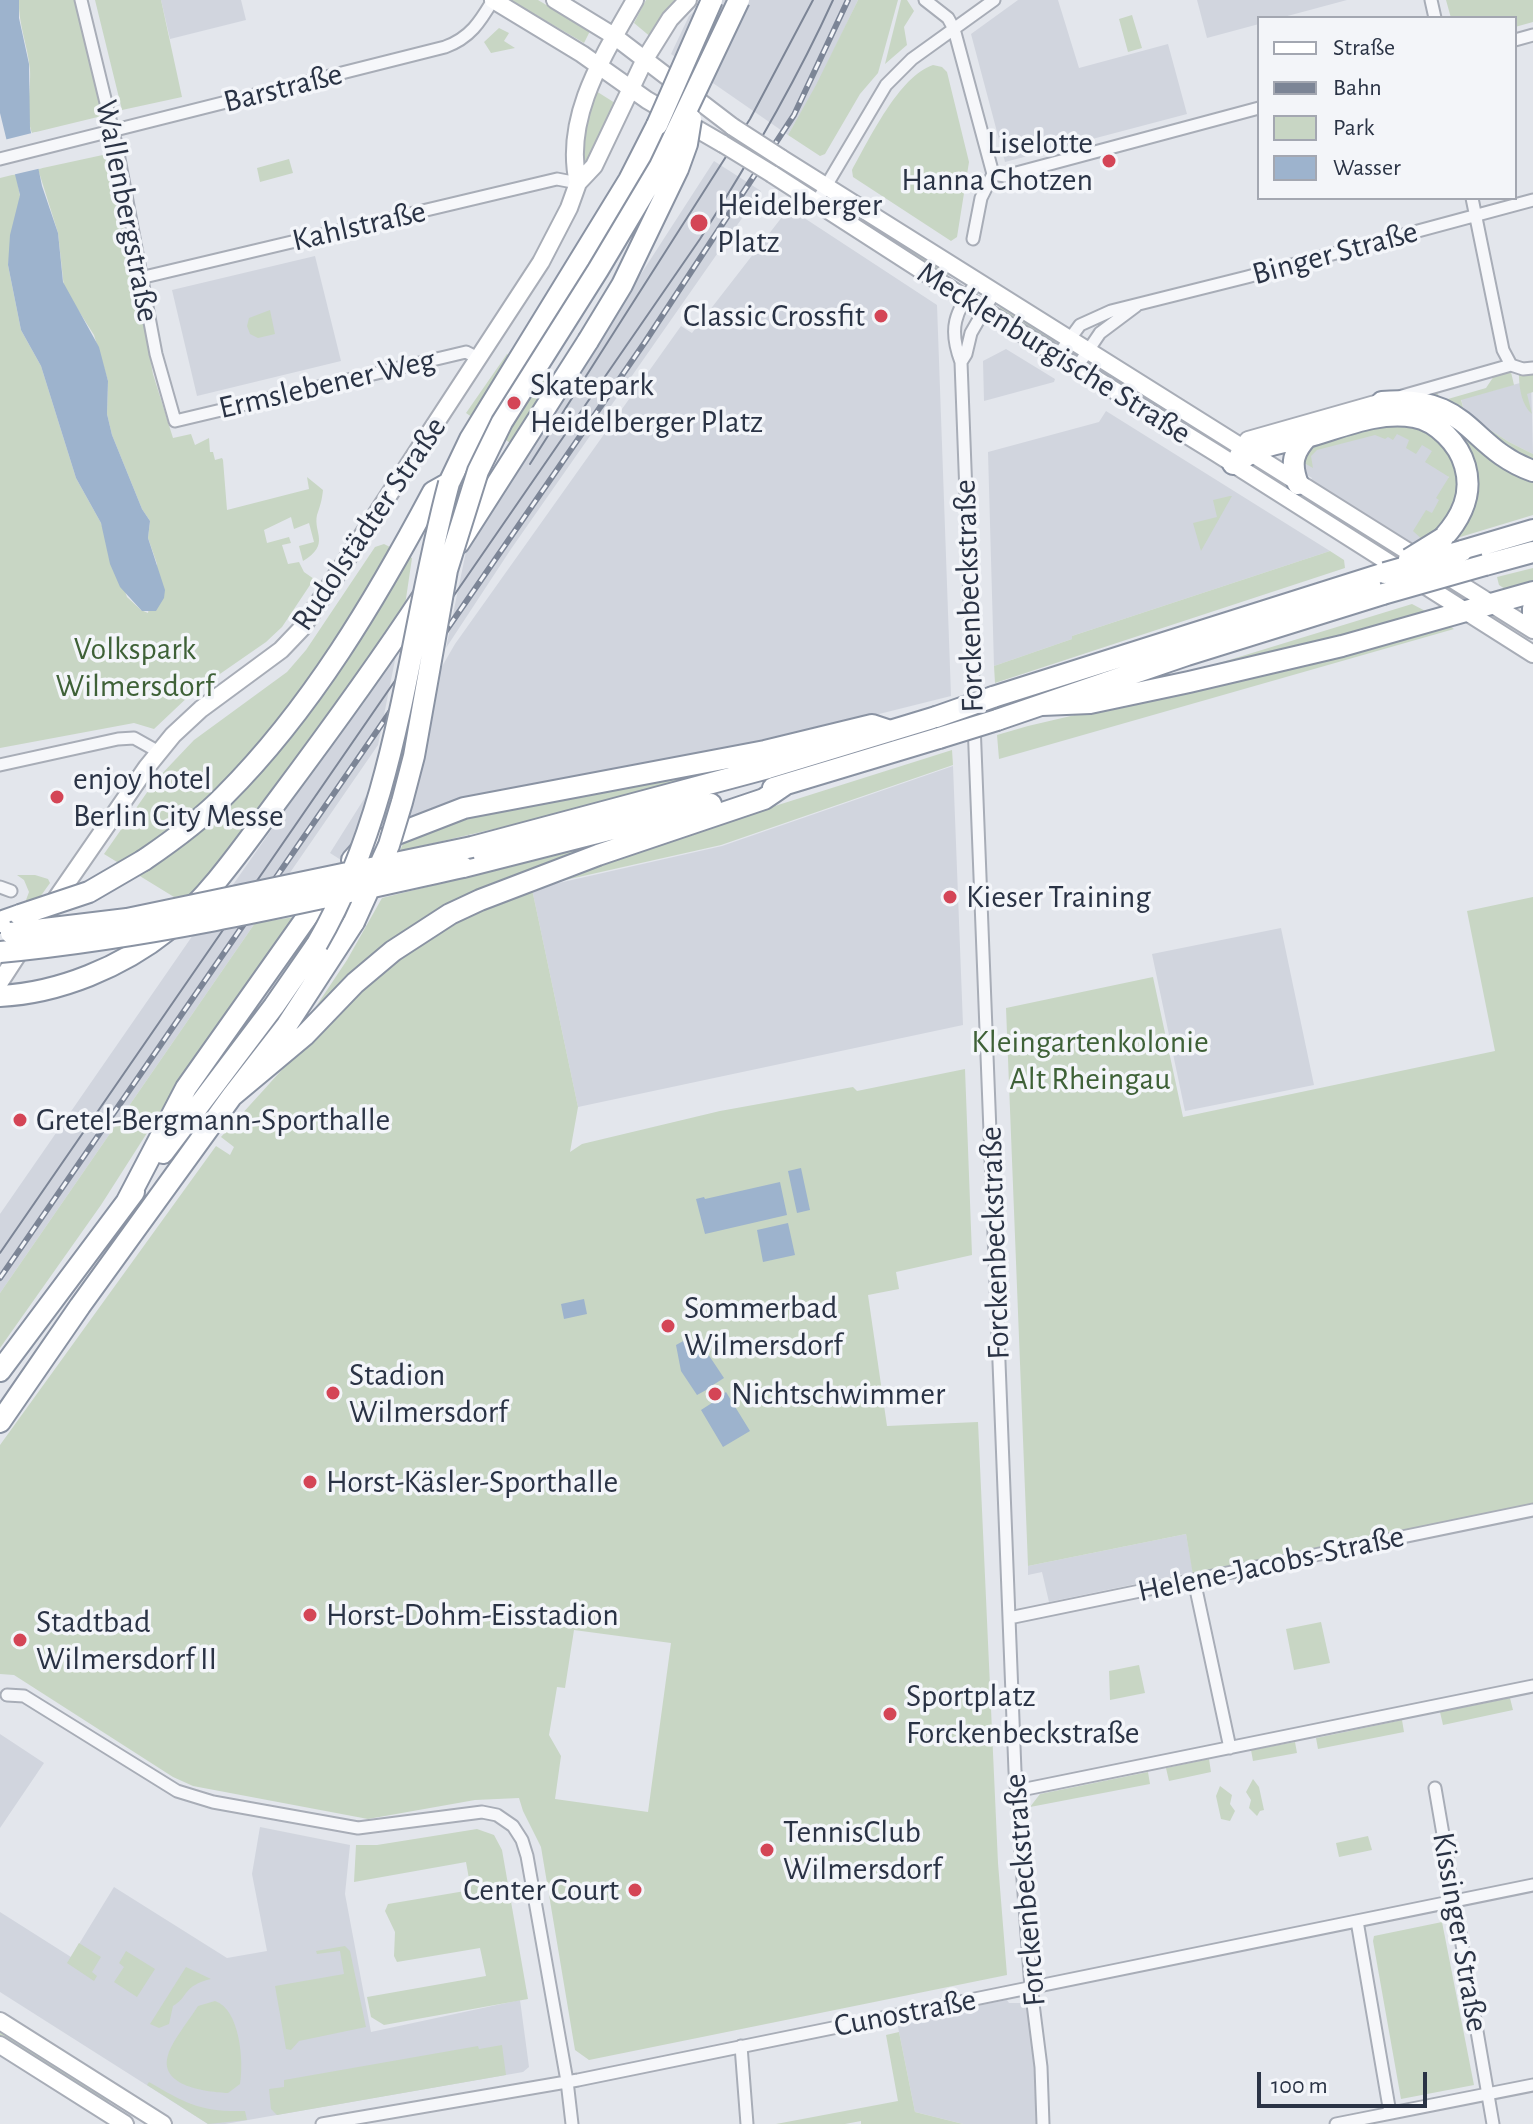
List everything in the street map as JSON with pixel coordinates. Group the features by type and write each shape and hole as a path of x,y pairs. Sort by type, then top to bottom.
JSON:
{"highway":[{"path":"0,1371 21,1339 274,1006 317,944 340,904 383,786 401,715 434,543 449,483 470,439 513,366 629,180 663,112 712,0"},
{"path":"0,1422 80,1306 287,1025 354,922 389,845 411,768 447,570 478,471 502,422 660,166 739,0"},
{"path":"0,996 46,989 104,969 140,949 186,913 247,842 365,683 498,483 622,285 678,169 687,144 694,99"},
{"path":"1382,402 1417,401 1438,406 1460,418 1520,466 1533,471"},
{"path":"1242,455 1386,416 1415,417 1430,423 1449,438 1459,451 1468,480 1464,508 1443,538 1385,573"},
{"path":"1298,484 1293,457 1308,436"},
{"path":"8,926 89,892 144,860 177,837 225,796 275,739 349,637 433,492 449,483"},
{"path":"8,926 61,929 156,914 472,847 753,772 936,717 1362,580 1533,530"},
{"path":"0,952 61,946 202,923 463,867 786,784 997,720 1187,655 1383,594 1533,552"},
{"path":"1042,705 1090,703 1189,682 1342,646 1476,603 1533,592"},
{"path":"1533,608 1533,616"},
{"path":"127,1201 186,1088 333,881 360,851 404,830 464,808 765,751 872,725 890,731"},
{"path":"232,1096 305,1035 355,983 393,951 450,914 598,855 764,799 786,784"}],"main road":[{"name":"Mecklenburgische Straße","path":"493,0 1170,425 1242,455 1298,484 1476,603 1533,654"},
{"name":"Mecklenburgische Straße","path":"555,0 614,36 733,127 1179,408 1242,455 1476,603 1533,630"},
{"name":"Rudolstädter Straße","path":"578,183 573,161 578,121 598,66 635,0"},
{"name":"Rudolstädter Straße","path":"0,982 159,752 187,721 296,636 554,240 578,183 594,166 645,59 670,19 688,0"},
{"path":"1242,455 1248,440 1382,402"},
{"path":"1170,425 1179,408"},
{"path":"0,2021 145,2119 163,2124"},
{"path":"0,2045 125,2124"}],"street":[{"name":"Wallenbergstraße","path":"81,0 113,131 156,354 175,421"},
{"name":"Barstraße","path":"0,159 445,47 462,41 471,33 493,0"},
{"path":"925,0 948,18 954,29 993,174 981,198 973,239"},
{"path":"816,203 886,85 912,59 994,0"},
{"path":"993,174 1005,176 1257,109"},
{"name":"Kahlstraße","path":"140,278 557,179 578,183"},
{"path":"1472,200 1503,350 1511,365"},
{"name":"Binger Straße","path":"1058,355 1080,325 1126,306 1137,306 1533,200"},
{"name":"Forckenbeckstraße","path":"976,282 955,315 955,347 961,362 1016,1791 1031,1988 1041,2067 1043,2124"},
{"name":"Forckenbeckstraße","path":"961,362 971,333 994,293"},
{"name":"Binger Straße","path":"1077,367 1104,329 1137,306"},
{"name":"Ermslebener Weg","path":"175,421 466,352 478,358"},
{"path":"1382,402 1511,365 1533,368"},
{"path":"0,765 118,739 134,738 159,752"},
{"name":"Helene-Jacobs-Straße","path":"1009,1618 1533,1510"},
{"path":"1194,1580 1230,1748"},
{"path":"1016,1791 1533,1686"},
{"path":"7,1695 24,1696 177,1791 213,1802 358,1828 471,1812 506,1819 522,1840 527,1856 572,2124"},
{"name":"Kissinger Straße","path":"1435,1788 1493,2124"},
{"name":"Cunostraße","path":"322,2124 567,2081 1533,1885"},
{"path":"1357,1921 1390,2113"},
{"path":"741,2046 747,2124"},
{"path":"1336,2124 1533,2085"}],"shaded area":[{"path":"161,0 241,0 246,20 170,39"},
{"path":"706,0 858,0 817,85 788,135 671,54 689,16"},
{"path":"1018,0 1058,0 1079,68 1168,44 1187,114 1005,162 971,34"},
{"path":"1197,0 1347,0 1287,16 1257,16 1257,25 1207,38"},
{"path":"714,161 761,191 511,549 446,648 468,542"},
{"path":"789,208 937,305 951,696 755,745 462,801 411,817 375,834 341,860 330,853 455,644 681,326 692,333"},
{"path":"315,256 341,361 197,396 172,290"},
{"path":"1006,349 1055,379 1054,382 984,401 983,361"},
{"path":"1531,380 1533,454 1465,414 1461,399"},
{"path":"1106,411 1330,551 1072,636 1072,639 994,666 988,452 1099,422"},
{"path":"1369,425 1431,432 1459,504 1415,547 1310,481 1312,478 1300,471 1299,452"},
{"path":"397,650 378,745 287,877 230,889"},
{"path":"953,766 963,1025 578,1107 532,889 722,846"},
{"path":"255,923 0,1293 0,1214 193,935"},
{"path":"1281,928 1314,1085 1185,1111 1152,954"},
{"path":"1186,1534 1193,1572 1049,1602 1042,1572 1028,1575 1028,1566"},
{"path":"0,1734 44,1763 0,1828"},
{"path":"260,1827 350,1845 345,1894 371,2032 520,2000 529,2067 523,2072 225,2124 208,2124 0,1992 0,1912 71,1957 114,1887 227,1958 267,1951 252,1874"},
{"path":"1007,2000 1009,2003 1021,2003 1028,2009 1033,2045 1036,2124 963,2124 915,2112 897,2022"}],"green space":[{"path":"19,0 76,0 106,115 32,133 30,70"},
{"path":"95,0 161,0 182,97 122,110"},
{"path":"510,0 538,0 590,31 584,43"},
{"path":"646,0 681,0 652,38 634,23"},
{"path":"858,0 898,0 878,73 860,94 825,154 820,156 788,135"},
{"path":"901,0 907,0 914,11 904,27 907,45 885,64"},
{"path":"1446,0 1533,0 1533,22 1517,26 1517,16 1450,16"},
{"path":"1132,15 1142,48 1128,52 1119,19"},
{"path":"499,28 509,33 504,41 515,48 491,53 484,42"},
{"path":"933,65 947,72 969,162 957,237 951,241 853,177 852,170 897,95 920,71"},
{"path":"596,91 615,103 587,163 580,160 588,114"},
{"name":"Volkspark Wilmersdorf","path":"112,153 153,374 173,438 191,434 195,445 209,438 210,452 213,452 215,460 223,460 227,510 309,489 307,477 323,490 316,521 319,544 303,561 299,546 314,542 309,523 294,529 291,517 264,530 267,543 289,537 291,543 282,545 288,564 299,562 304,572 314,579 282,627 266,642 191,694 154,729 134,723 0,748 0,178 16,174 20,196 8,265 21,330 41,366 76,478 101,523 127,597 148,613 157,564 148,538 150,521 142,509 112,435 107,414 108,381 94,335 64,288 58,233 38,169"},
{"path":"289,159 293,173 260,182 257,168"},
{"path":"839,202 949,273 946,277 836,206"},
{"path":"1001,306 1055,341 1055,343 998,310"},
{"path":"270,310 275,334 258,338 250,334 247,326 249,318"},
{"name":"Skatepark Heidelberger Platz","path":"507,354 562,393 522,451 466,413"},
{"path":"1511,372 1514,385 1461,400 1465,414 1533,454 1533,467 1423,395 1437,392 1441,401 1486,388 1494,376"},
{"path":"1533,374 1533,392 1527,394 1532,414 1522,396 1519,375"},
{"path":"1439,414 1533,476 1533,515 1457,538 1464,448"},
{"path":"1411,424 1444,442 1461,479 1456,512 1425,542 1413,531 1426,510 1432,513 1439,500 1436,498 1449,477 1425,462 1432,451 1422,445 1416,454 1406,448 1409,440 1397,434 1393,440 1375,435 1317,450 1311,456 1313,468 1297,459 1301,448 1369,425"},
{"path":"1262,470 1394,552 1388,554 1259,473"},
{"path":"1232,496 1201,551 1193,523 1217,517 1213,500"},
{"path":"384,544 412,558 404,612 253,822 191,896 174,897 104,854 155,781 194,740 287,672 306,650 375,547"},
{"path":"1330,551 1344,560 1345,568 995,683 994,666 1072,639 1072,636"},
{"path":"1533,568 1533,587 1511,593 1499,585 1497,577"},
{"path":"1412,604 1431,614 1154,683"},
{"path":"1451,627 1454,629 999,759 997,735"},
{"path":"952,750 953,765 721,845 543,885 661,842"},
{"path":"714,770 562,813 400,851 404,841 441,827 518,806"},
{"path":"580,849 581,852 472,894 307,1020 347,960 382,898"},
{"path":"17,875 48,879 50,883 35,904 23,908 29,892 24,880"},
{"path":"532,889 578,1107 570,1152 582,1144 720,1111 853,1087 857,1091 965,1069 972,1255 896,1272 899,1289 868,1295 887,1426 978,1422 998,1863 1007,1975 589,2060 575,2050 541,1847 519,1798 475,1800 368,1819 193,1786 173,1777 14,1675 0,1674 0,1445 216,1146 230,1155 234,1147 221,1137 307,1043 376,976 416,945 464,918","holes":["574,1630 671,1643 648,1812 555,1799 561,1756 549,1735 557,1687 565,1688"]},
{"name":"Kleingartenkolonie Alt Rheingau","path":"1533,897 1533,1505 1193,1575 1186,1534 1028,1566 1006,1008 1153,977 1183,1117 1495,1051 1467,911"},
{"path":"301,916 177,1086 101,1205 0,1348 0,1293 255,923"},
{"path":"1321,1622 1330,1663 1294,1670 1286,1629"},
{"path":"1139,1665 1145,1693 1110,1700 1109,1671"},
{"path":"1510,1698 1513,1710 1443,1725 1440,1712"},
{"path":"1402,1720 1404,1732 1318,1749 1316,1738"},
{"path":"1295,1742 1297,1753 1253,1761 1251,1750"},
{"path":"1209,1759 1211,1772 1169,1781 1166,1768"},
{"path":"1148,1772 1150,1784 1030,1807 1040,1794"},
{"path":"1253,1779 1259,1787 1264,1810 1257,1816 1249,1808 1251,1800 1246,1792"},
{"path":"1220,1786 1232,1795 1230,1804 1235,1811 1230,1821 1221,1819 1216,1796"},
{"path":"477,1829 494,1835 502,1850 528,1999 384,2025 371,2017 367,1997 486,1976 480,1948 397,1962 394,1956 395,1932 385,1911 388,1904 471,1890 466,1862 354,1882 356,1845 377,1845"},
{"path":"1368,1836 1372,1850 1339,1857 1336,1843"},
{"path":"1442,1922 1474,2085 1401,2099 1374,1936"},
{"path":"79,1943 101,1957 92,1972 97,1976 94,1981 67,1963"},
{"path":"345,1946 350,1951 366,2027 299,2041 291,2050 286,2049 275,1986 344,1974 340,1951 317,1954 316,1951"},
{"path":"126,1951 155,1969 137,1997 114,1982 124,1967 119,1963"},
{"path":"186,1967 211,1979 190,1988 173,2006 169,2024 159,2028 150,2024"},
{"path":"215,2001 230,2014 240,2050 240,2084 228,2093 187,2086 170,2074 167,2066 173,2043 198,2006"},
{"path":"0,2028 110,2098 106,2106 0,2038"},
{"path":"899,2032 915,2112 963,2124 861,2124 861,2121 845,2124 776,2124 898,2101 886,2035"},
{"path":"502,2045 506,2075 277,2115 271,2109 269,2089 284,2087 284,2080 478,2046 479,2049"},
{"path":"149,2082 194,2105 245,2111 247,2120 208,2124 147,2085"}],"water":[{"path":"0,0 19,0 19,18 29,64 30,128 42,186 58,233 63,282 99,347 108,381 107,414 112,435 142,509 150,521 148,538 165,590 156,611 142,611 120,587 110,564 101,523 76,478 41,366 21,330 8,265 10,235 20,195 0,113"},
{"path":"801,1168 810,1210 797,1213 788,1171"},
{"path":"780,1182 787,1215 705,1234 696,1199"},
{"path":"788,1223 795,1255 763,1262 757,1230"},
{"path":"584,1299 587,1314 564,1319 561,1304"},
{"name":"Nichtschwimmer","path":"687,1339 708,1354 724,1378 713,1385 720,1396 726,1392 750,1431 723,1447 701,1410 715,1401 708,1389 697,1395 681,1371 676,1345"}],"pier":[{"path":"36,132 42,168 12,175 4,140"}],"tram line":[{"path":"530,464 750,119 813,0"},
{"path":"0,1253 700,239 771,122 833,0"}],"railway":[{"path":"0,1278 645,342 794,115 848,0"}],"place":[{"name":"Liselotte Hanna Chotzen","path":"1109,161"},
{"name":"Heidelberger Platz","path":"699,223"},
{"name":"Classic Crossfit","path":"881,316"},
{"name":"Skatepark Heidelberger Platz","path":"514,403"},
{"name":"enjoy hotel Berlin City Messe","path":"57,797"},
{"name":"Kieser Training","path":"950,897"},
{"name":"Gretel-Bergmann-Sporthalle","path":"20,1120"},
{"name":"Sommerbad Wilmersdorf","path":"668,1326"},
{"name":"Stadion Wilmersdorf","path":"333,1393"},
{"name":"Nichtschwimmer","path":"715,1394"},
{"name":"Horst-Käsler-Sporthalle","path":"310,1482"},
{"name":"Horst-Dohm-Eisstadion","path":"310,1615"},
{"name":"Stadtbad Wilmersdorf II","path":"20,1640"},
{"name":"Sportplatz Forckenbeckstraße","path":"890,1714"},
{"name":"TennisClub Wilmersdorf","path":"767,1850"},
{"name":"Center Court","path":"635,1890"}]}
